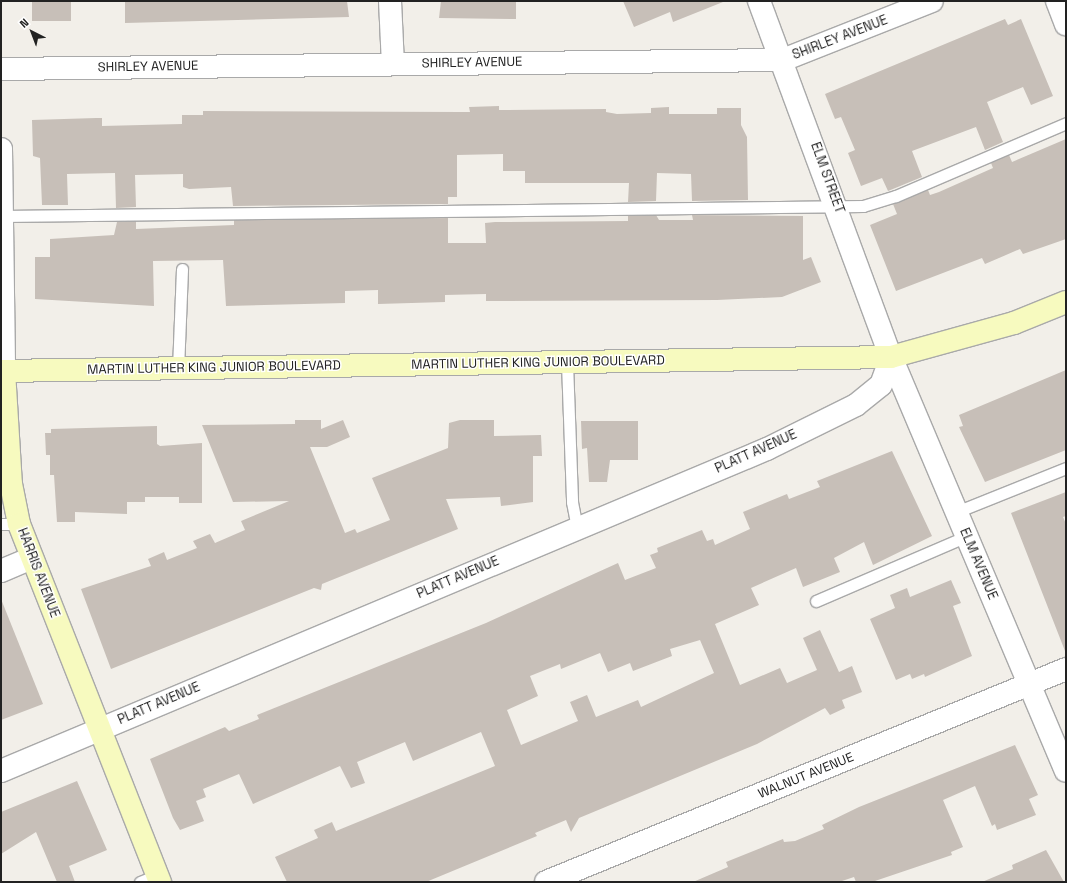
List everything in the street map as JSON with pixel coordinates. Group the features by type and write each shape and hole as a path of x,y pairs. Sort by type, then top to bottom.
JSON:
{"main road":[{"name":"MARTIN LUTHER KING JUNIOR BOULEVARD","path":"2,371 891,357 1014,323 1066,302"},
{"name":"HARRIS AVENUE","path":"2,371 11,484 10,524 31,558 101,728 152,880"}],"street":[{"path":"390,1 393,64"},
{"name":"ELM STREET","path":"759,1 783,60 838,207 891,357"},
{"name":"SHIRLEY AVENUE","path":"1,69 783,60 932,1"},
{"path":"1057,1 1066,24"},
{"name":"HARRIS AVENUE","path":"1,149 2,371"},
{"name":"ELM AVENUE","path":"891,357 1066,771"},
{"name":"PLATT AVENUE","path":"1,771 767,449 856,405 881,385 891,357"},
{"path":"1,571 31,558"},
{"name":"WALNUT AVENUE","path":"546,882 1066,669"}],"lane":[{"path":"1,216 863,206 896,196 1066,122"},
{"path":"178,368 182,269"},
{"path":"567,363 572,502 578,528"},
{"path":"956,512 1066,468"},
{"path":"816,601 967,536"}],"building":[{"path":"32,1 71,1 71,21 32,21"},
{"path":"125,1 347,1 349,17 125,23"},
{"path":"441,1 516,1 516,19 439,18"},
{"path":"623,1 723,2 673,22 670,12 634,27"},
{"path":"1005,19 1008,25 1021,19 1053,96 1031,105 1023,87 987,102 1003,142 985,150 976,127 912,151 922,177 888,191 882,178 861,186 848,153 855,150 841,117 835,119 825,94"},
{"path":"499,106 499,110 606,109 606,112 617,114 651,113 651,108 669,107 669,114 717,114 717,108 741,108 741,125 747,137 748,200 692,201 691,174 657,173 656,201 628,202 629,183 525,183 525,171 503,171 503,154 457,155 457,197 448,197 448,204 233,206 231,187 189,189 183,187 183,174 135,175 136,207 116,208 115,173 67,174 68,205 42,205 40,158 33,156 32,120 102,118 102,126 182,124 182,115 203,115 203,111 470,112 469,107"},
{"path":"1066,139 1066,239 1023,254 1020,249 985,264 982,258 896,291 870,225 897,214 893,204 928,190 930,195 939,192 993,168 991,163 1009,155 1012,162"},
{"path":"656,215 659,220 693,220 692,215 803,216 803,260 811,257 821,282 782,297 717,300 486,301 486,294 445,295 445,302 378,304 378,290 345,291 345,303 226,306 223,260 153,261 154,306 35,299 35,257 50,257 50,239 114,235 117,222 136,221 136,229 234,225 234,220 448,218 448,243 486,243 485,223 628,221 628,216"},
{"path":"1066,370 1066,450 985,482 959,427 963,426 959,415"},
{"path":"295,420 321,420 321,429 343,420 350,437 327,447 310,447 345,533 355,529 357,533 390,520 372,478 448,448 449,423 460,420 494,420 494,436 541,435 542,456 533,456 533,502 501,506 500,497 446,499 458,529 322,584 321,590 314,588 111,669 81,589 151,566 148,559 164,552 167,560 197,548 193,541 210,534 215,543 245,530 241,521 289,501 233,502 202,425 295,424"},
{"path":"581,421 638,421 638,460 610,460 607,482 589,482 587,448 582,449"},
{"path":"157,426 157,444 160,446 202,443 202,503 179,503 179,497 145,497 145,502 127,502 127,514 75,512 75,522 57,522 54,475 50,475 50,455 46,455 45,433 51,433 51,429"},
{"path":"892,451 932,536 873,565 864,542 834,558 840,572 803,587 796,568 751,588 759,605 715,624 740,685 780,668 787,683 817,670 803,638 820,630 839,672 852,666 862,692 842,700 845,708 830,715 825,708 757,744 579,818 571,832 566,820 535,833 537,836 426,882 287,882 275,857 318,838 314,830 332,822 336,831 495,766 481,732 413,761 405,742 357,762 365,783 351,788 340,766 253,804 239,774 203,789 206,797 196,801 204,821 180,830 173,818 150,759 225,727 229,731 259,719 257,715 486,623 618,563 625,580 656,568 650,555 658,552 657,548 702,530 707,541 713,539 715,545 750,529 743,512 787,494 789,499 820,487 817,481","holes":["700,640 714,673 641,707 638,700 596,717 587,695 570,702 578,721 521,745 507,710 538,696 530,676 560,664 561,669 600,653 608,672 630,663 633,671 672,656 670,649"]},
{"path":"1066,492 1066,516 1063,517 1066,524 1065,651 1011,513"},
{"path":"951,580 961,603 953,606 972,656 925,677 924,674 912,679 910,674 896,680 870,619 895,608 890,595 907,588 910,597"},
{"path":"1,599 43,704 1,720"},
{"path":"1015,745 1038,795 1029,799 1036,815 997,830 995,824 992,826 975,786 943,800 963,847 951,852 952,855 872,882 856,882 854,877 839,882 693,882 728,867 726,862 783,839 784,842 795,841 824,829 822,825 859,807"},
{"path":"77,781 107,850 69,866 75,882 57,882 36,832 1,854 1,812"},
{"path":"1046,850 1064,882 982,882 1013,869 1012,865"}]}
